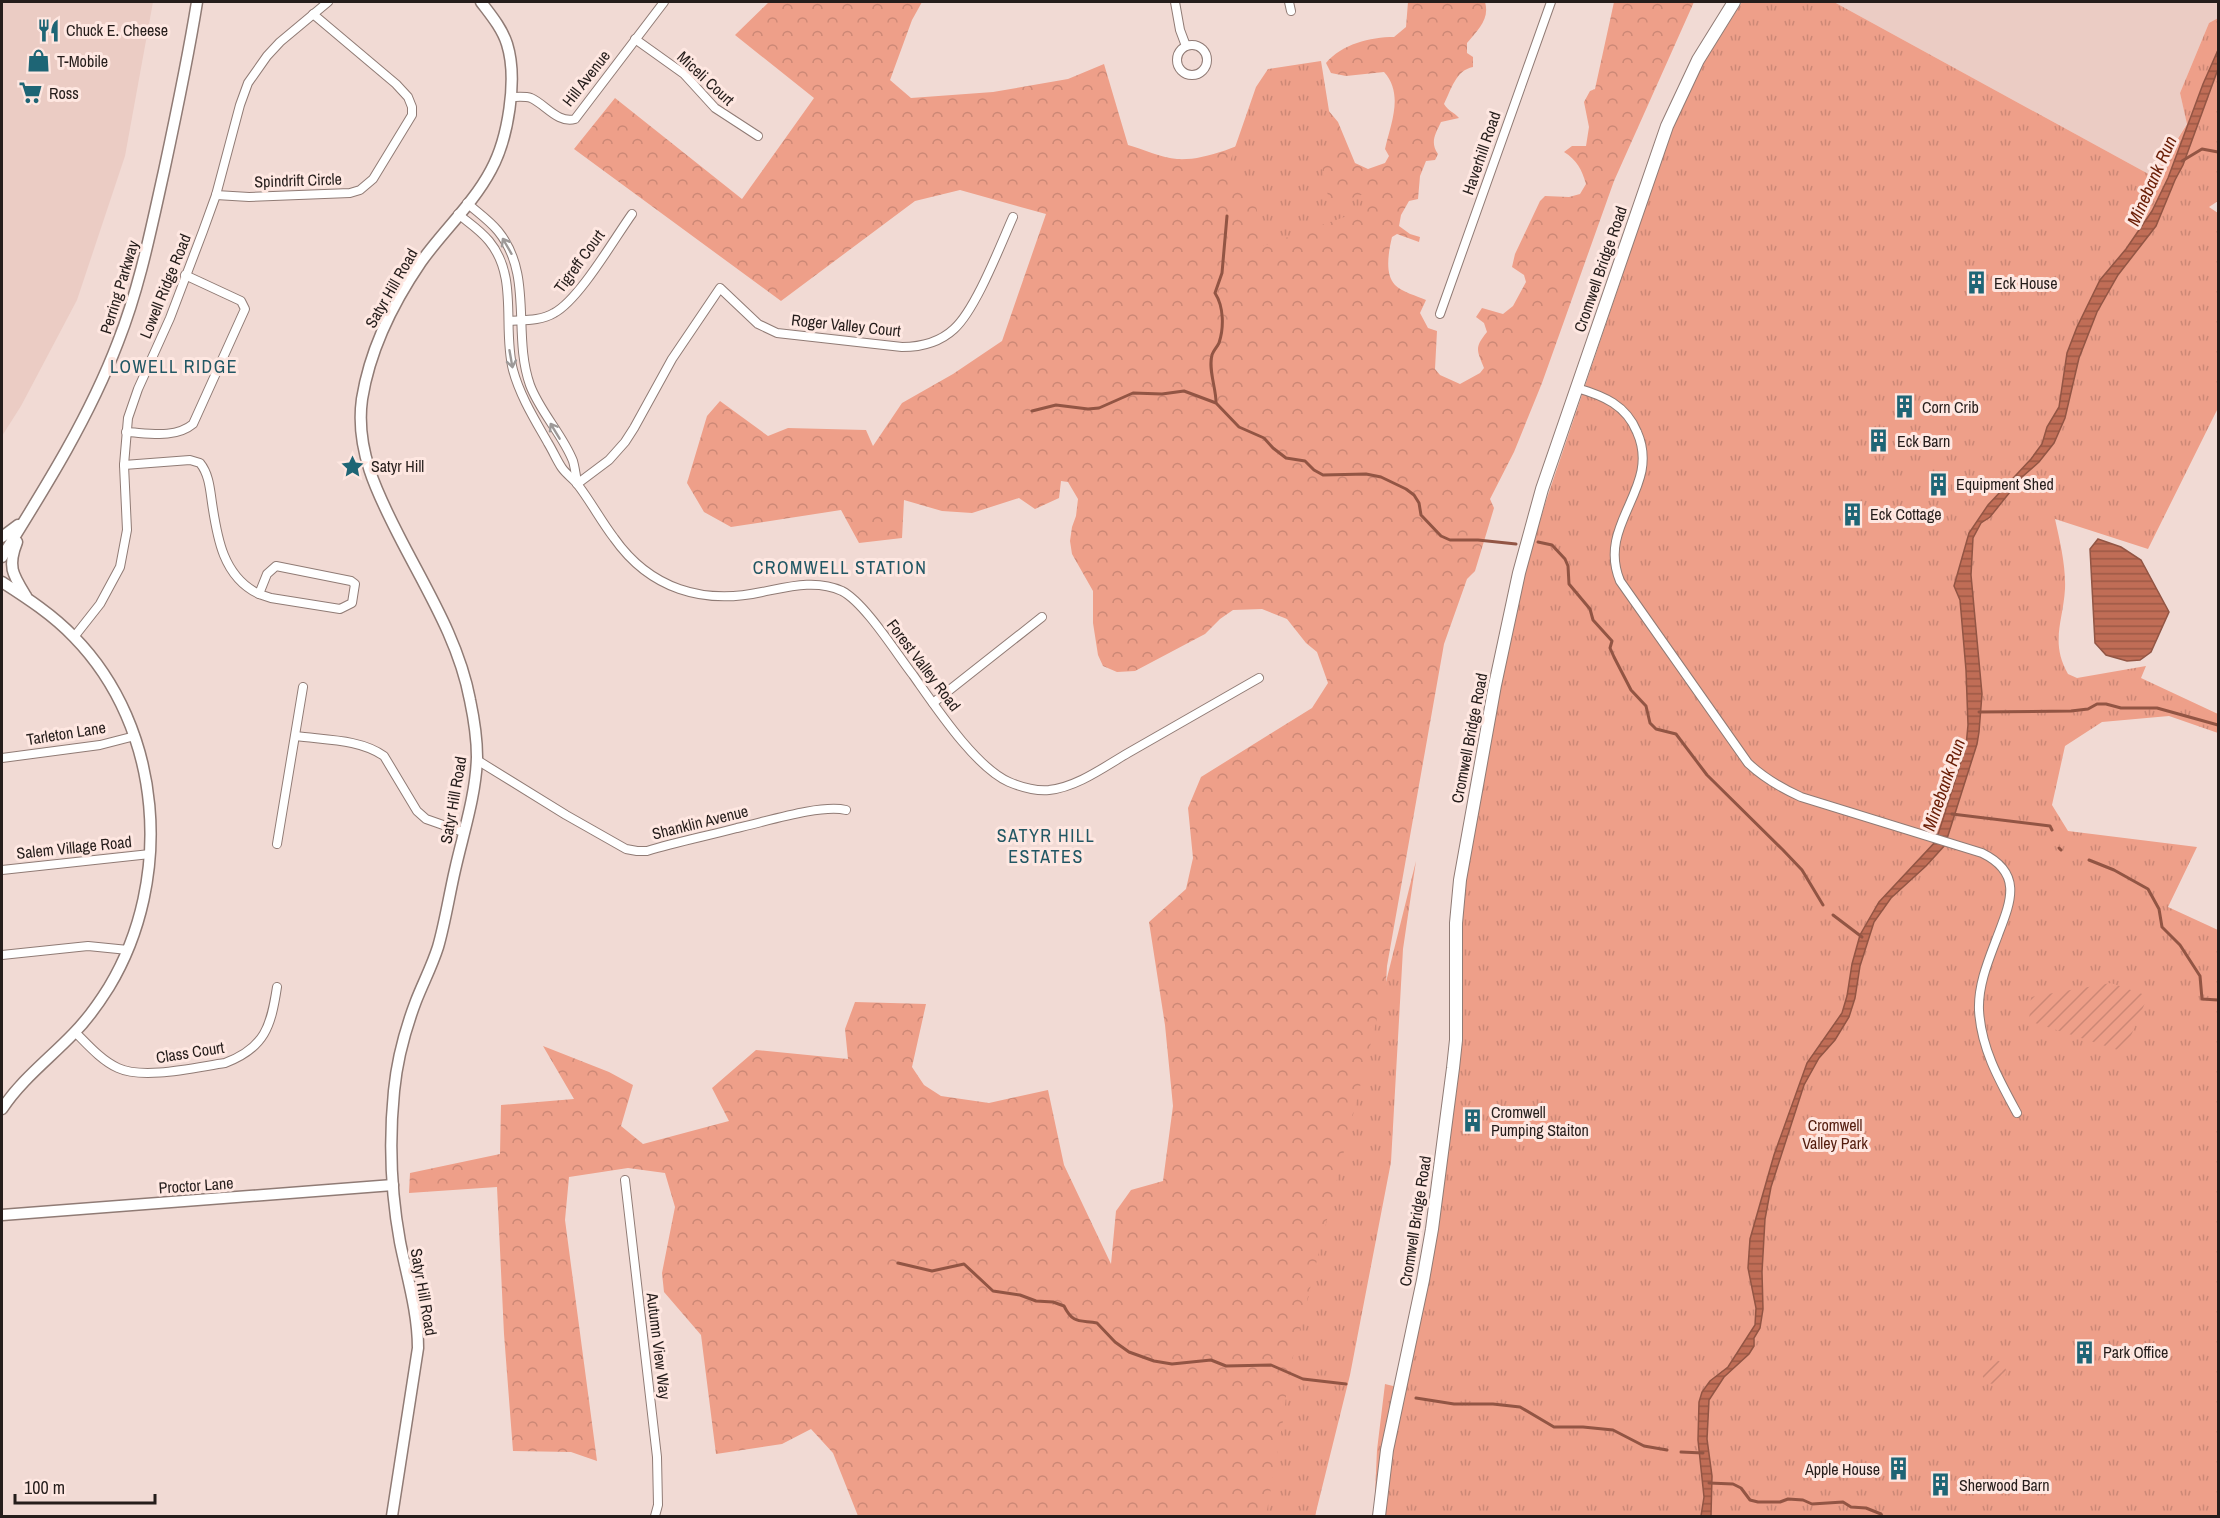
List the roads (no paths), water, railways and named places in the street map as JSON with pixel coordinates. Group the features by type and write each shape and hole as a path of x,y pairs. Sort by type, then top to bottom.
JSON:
{"main road":[{"name":"Cromwell Bridge Road","path":"1379,1516 1387,1450 1432,1229 1449,1102 1456,1040 1456,923 1460,880 1495,685 1519,573 1542,489 1667,126 1698,60 1734,2"}],"street":[{"name":"Perring Parkway","path":"2,557 55,470 98,388 118,342 138,283 184,78 197,2"},
{"name":"Lowell Ridge Road","path":"74,637 100,604 120,567 127,530 124,465 128,418 138,389 170,318 216,195 248,83 267,56 328,2"},
{"name":"Satyr Hill Road","path":"392,1516 418,1348 417,1323 400,1240 393,1185 392,1112 402,1043 438,946 477,760 475,724 467,683 457,653 376,490 366,461 361,416 370,365 387,319 420,264 490,172 505,131 511,97 507,43 498,25 480,2"},
{"name":"Hill Avenue","path":"511,97 530,97 561,118 569,121 574,119 664,2"},
{"path":"1175,2 1180,30 1186,46"},
{"name":"Haverhill Road","path":"1440,314 1551,2"},
{"name":"Spindrift Circle","path":"216,195 269,197 351,193 360,190 373,179 412,115 411,102 396,84 313,14"},
{"name":"Miceli Court","path":"635,39 684,74 715,108 758,136"},
{"name":"Forest Valley Road","path":"467,203 497,230 513,256 520,285 523,358 531,386 573,461 577,484"},
{"name":"Forest Valley Road","path":"458,214 488,239 499,256 508,286 511,361 524,401 562,469 577,484 630,558 654,577 701,596 740,597 804,584 831,587 846,593 880,631 971,750 993,772 1015,784 1036,789 1049,790 1082,779 1259,678"},
{"name":"Tigreff Court","path":"508,321 547,317 566,306 632,214"},
{"name":"Roger Valley Court","path":"577,484 609,460 625,442 672,358 720,288 758,324 777,333 919,347 946,334 963,319 1013,217"},
{"path":"126,432 176,434 193,424 245,309 241,301 185,275"},
{"path":"1577,388 1605,397 1615,403 1634,423 1640,437 1644,463 1641,477 1615,540 1615,569 1620,581 1736,749 1762,776 1781,788 1802,797 1982,853 1997,862 2008,878 2011,887 2008,910 1985,972 1979,1009 1985,1045 1993,1068 2017,1113"},
{"path":"124,465 190,460 200,463 206,472 216,528 225,558 244,586 259,594 271,598 340,609 352,603 356,589 355,584 351,581 338,577 276,566 267,574 259,594"},
{"path":"2,537 27,516"},
{"path":"27,516 11,562 15,577 27,598"},
{"path":"2,582 27,598 74,637 92,658 114,691 135,736 141,757 148,797 150,854 142,908 128,950 108,987 75,1032 29,1075 2,1109"},
{"path":"933,703 1042,617"},
{"path":"277,844 303,687"},
{"name":"Tarleton Lane","path":"2,758 100,745 135,736"},
{"path":"296,736 365,746 376,751 384,756 417,811 426,819 463,832"},
{"name":"Shanklin Avenue","path":"477,760 571,818 626,849 638,851 647,851 788,816 822,810 846,810"},
{"name":"Salem Village Road","path":"2,870 150,854"},
{"path":"2,955 88,946 128,950"},
{"name":"Class Court","path":"75,1032 116,1068 131,1073 225,1063 236,1059 260,1041 272,1017 277,987"},
{"name":"Autumn View Way","path":"626,1180 659,1475 656,1516"},
{"name":"Proctor Lane","path":"2,1215 393,1185"}],"waterway":[{"name":"Minebank Run","path":"2182,161 2202,149 2218,152"},
{"path":"1216,402 1211,360 1221,337 1222,318 1215,293 1222,273 1227,216"},
{"path":"1032,411 1056,405 1099,408 1133,393 1162,394 1184,391 1216,403 1239,427 1264,438 1286,458 1305,461 1323,475 1366,474 1381,477 1406,489 1419,503 1421,515 1441,536 1450,540 1516,544"},
{"path":"1538,542 1552,545 1565,559 1568,566 1569,584 1590,609 1593,620 1612,641 1610,648 1614,657 1631,690 1646,706 1650,723 1656,729 1676,734 1707,775 1802,870 1823,905"},
{"path":"1979,712 2071,711 2106,704 2121,708 2157,708 2218,725"},
{"name":"Minebank Run","path":"1952,814 2050,826 2052,830"},
{"path":"2089,860 2114,870 2148,889 2159,909 2162,927 2180,945 2200,976 2202,999 2218,1000"},
{"path":"1833,915 1862,937"},
{"path":"898,1263 932,1271 964,1264 993,1291 1064,1306 1070,1316 1081,1321 1097,1323 1115,1342 1129,1352 1154,1361 1172,1364 1211,1360 1226,1366 1271,1365 1303,1379 1346,1384"},
{"path":"1416,1398 1454,1404 1520,1407 1554,1427 1613,1430 1644,1446 1667,1450"},
{"path":"1681,1452 1703,1453"},
{"path":"1709,1483 1733,1484 1741,1488 1750,1500 1758,1502 1780,1502 1788,1499 1803,1500 1812,1504 1843,1502 1851,1507 1866,1508 1882,1516"}],"place":[{"name":"Chuck E. Cheese","path":"48,30"},
{"name":"T-Mobile","path":"39,61"},
{"name":"Ross","path":"31,93"},
{"name":"Eck House","path":"1976,283"},
{"name":"Corn Crib","path":"1904,407"},
{"name":"Eck Barn","path":"1879,441"},
{"name":"Satyr Hill","path":"353,466"},
{"name":"Equipment Shed","path":"1938,484"},
{"name":"Eck Cottage","path":"1852,514"},
{"name":"Cromwell Pumping Staiton","path":"1473,1121"},
{"name":"Park Office","path":"2085,1352"},
{"name":"Apple House","path":"1898,1469"},
{"name":"Sherwood Barn","path":"1941,1485"}],"district":[{"name":"LOWELL RIDGE","path":"174,367"},
{"name":"CROMWELL STATION","path":"840,568"},
{"name":"SATYR HILL ESTATES","path":"1046,846"}],"park label":[{"name":"Cromwell Valley Park","path":"1835,1134"}]}
